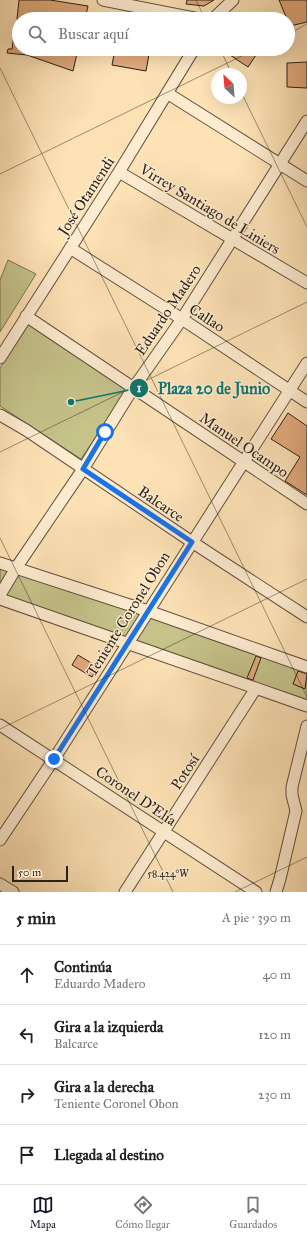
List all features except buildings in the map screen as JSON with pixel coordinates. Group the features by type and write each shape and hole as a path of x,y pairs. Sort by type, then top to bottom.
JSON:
{"street":[{"path":"103,0 164,12"},
{"path":"220,12 233,0"},
{"name":"José Otamendi","path":"0,358 119,172 190,56"},
{"path":"167,92 307,181"},
{"name":"Eduardo Madero","path":"0,596 16,568 83,469 134,388 182,319 307,122"},
{"name":"Virrey Santiago de Liniers","path":"119,172 307,283"},
{"name":"Callao","path":"70,248 182,319 307,402"},
{"name":"Manuel Ocampo","path":"26,316 307,504"},
{"name":"Teniente Coronel Obon","path":"0,840 54,759 307,363"},
{"name":"Balcarce","path":"0,415 26,430 192,542 307,617"},
{"path":"0,563 148,611 307,667"},
{"path":"0,599 307,706"},
{"name":"Potosí","path":"125,892 256,688"},
{"name":"Coronel D'Elía","path":"0,724 256,892"},
{"path":"276,892 296,812 292,795 292,787 307,726"},
{"path":"0,884 13,892"}],"shaded area":[{"path":"8,260 36,274 0,332 0,280"},
{"path":"29,324 128,389 81,459 0,406 0,368"},
{"path":"0,563 307,667 307,706 0,599"}],"place":[{"name":"Plaza 20 de Junio","path":"71,402"}],"route":[{"path":"54,759 192,542 83,469 105,432"}]}
